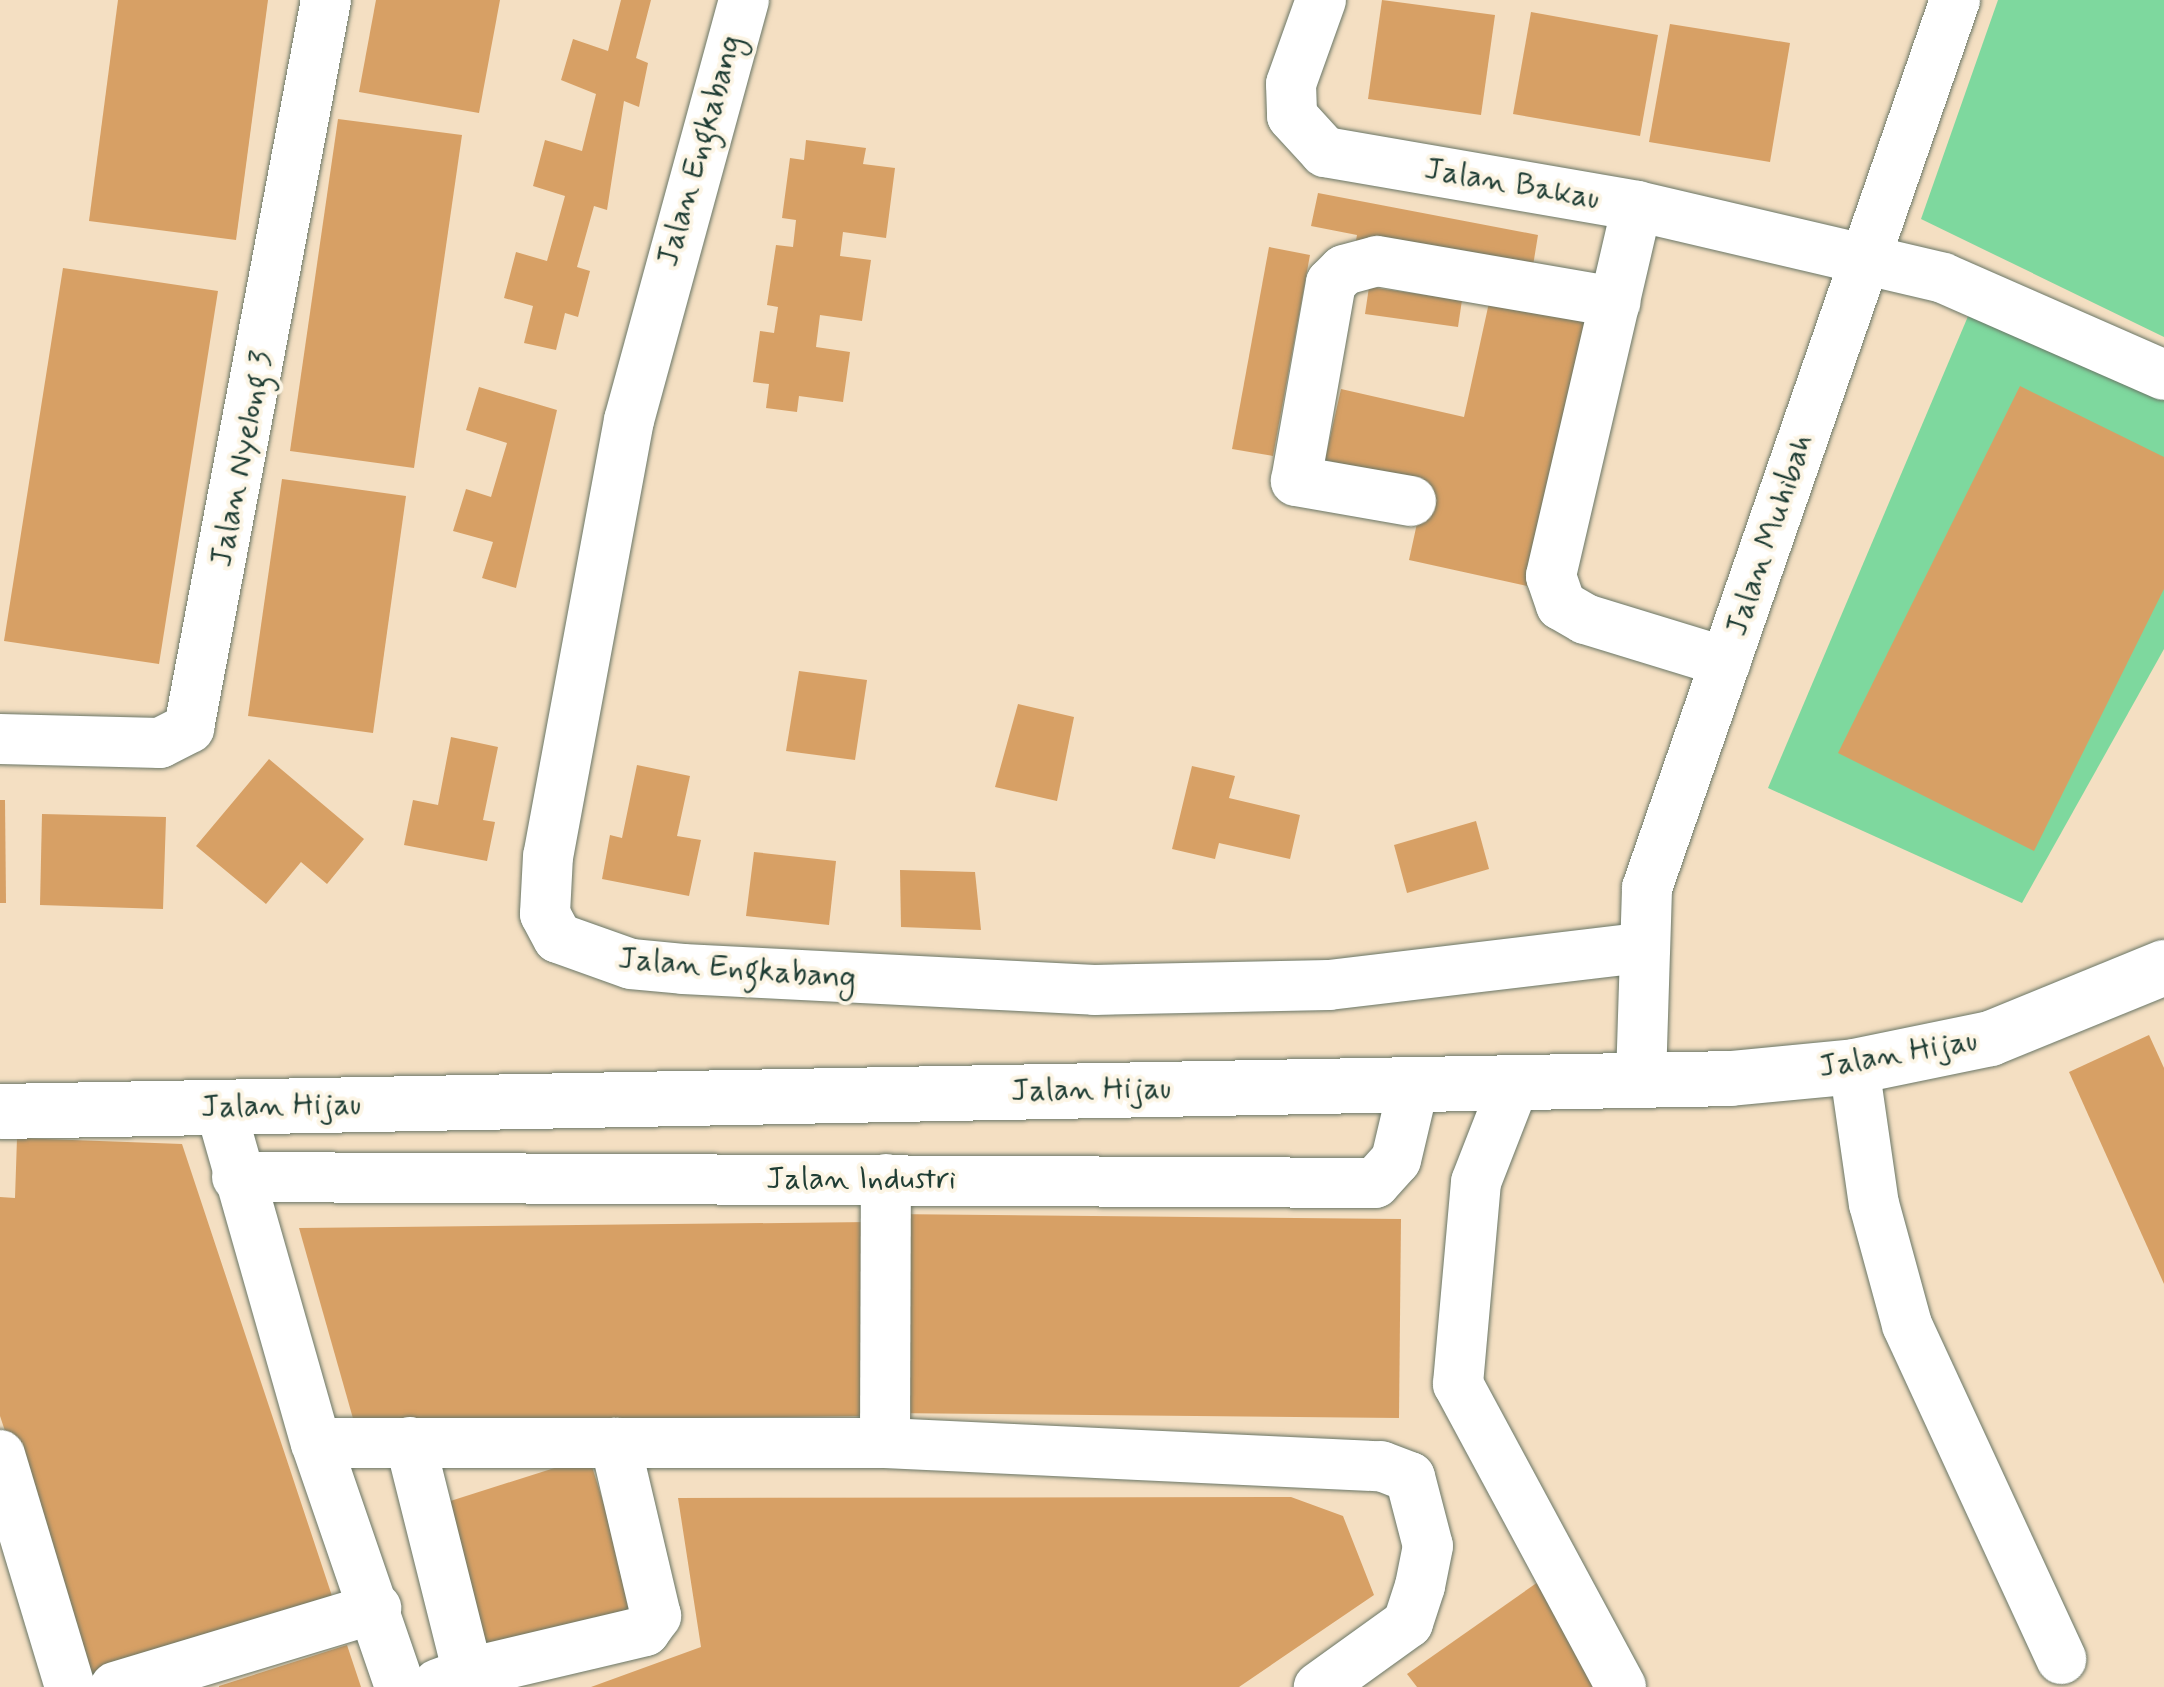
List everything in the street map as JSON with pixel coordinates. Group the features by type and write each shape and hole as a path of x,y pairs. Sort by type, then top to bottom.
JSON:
{"main road":[{"name":"Jalan Hijau","path":"0,1111 1641,1080 1854,1066 1990,1038 2164,968"}],"street":[{"name":"Jalan Nyelong 3","path":"0,740 160,742 189,728 326,0"},
{"name":"Jalan Engkabang","path":"744,0 629,420 548,856 545,914 558,938 666,967 1094,990 1330,985 1640,948"},
{"name":"Jalan Bakau","path":"1321,0 1291,84 1292,116 1325,152 1637,206 1943,278 2164,375"},
{"name":"Jalan Muhibah","path":"1641,1080 1640,948 1647,888 1955,0"},
{"path":"1637,206 1550,576 1561,605 1585,619 1726,662"},
{"path":"1411,501 1296,481 1331,283 1344,270 1378,261 1615,302"},
{"path":"1854,1066 1874,1204 1907,1325 2060,1659"},
{"path":"1516,1082 1476,1182 1458,1384 1621,1687"},
{"name":"Jalan Industri","path":"238,1177 1375,1183 1396,1160 1414,1084"},
{"path":"220,1107 316,1442 400,1687"},
{"path":"885,1443 886,1178"},
{"path":"316,1442 885,1443 1381,1466 1410,1477 1428,1546 1408,1623 1320,1687"},
{"path":"410,1442 449,1680 645,1631 656,1616 615,1443"},
{"path":"0,1455 70,1687"},
{"path":"115,1687 376,1608"}],"green space":[{"path":"1998,0 2164,0 2164,337 1921,219"},
{"path":"1980,288 2164,376 2164,649 2022,903 1768,788"}],"building":[{"path":"118,0 268,0 236,240 89,221"},
{"path":"376,0 500,0 479,113 359,92"},
{"path":"621,0 651,0 636,58 648,63 639,107 624,101 607,210 594,206 577,267 590,271 578,317 565,313 556,350 524,343 533,306 504,298 516,252 547,261 565,196 533,186 545,140 582,151 596,94 561,80 573,39 608,51"},
{"path":"1382,0 1495,15 1481,115 1368,99"},
{"path":"1531,12 1658,35 1640,136 1513,114"},
{"path":"1670,24 1790,43 1770,162 1649,142"},
{"path":"338,119 462,135 414,468 290,451"},
{"path":"806,140 866,148 863,164 895,168 886,238 843,232 840,256 871,260 862,321 820,315 816,347 850,352 843,402 799,396 797,412 766,408 769,384 753,382 760,331 774,333 778,307 767,305 776,245 793,247 796,220 782,218 790,158 804,160"},
{"path":"1318,193 1538,235 1531,278 1355,246 1357,235 1311,226"},
{"path":"1269,247 1310,255 1273,456 1232,449"},
{"path":"63,268 218,291 159,664 4,641"},
{"path":"1369,287 1462,300 1458,327 1365,314"},
{"path":"1490,298 1587,319 1527,586 1409,560 1426,482 1325,460 1341,389 1464,417"},
{"path":"2020,386 2164,457 2164,589 2034,851 1838,753"},
{"path":"479,387 557,410 516,588 482,578 493,542 453,531 466,489 491,497 507,443 466,430"},
{"path":"282,479 406,496 373,733 248,716"},
{"path":"799,671 867,680 855,760 786,751"},
{"path":"1018,704 1074,717 1057,801 995,787"},
{"path":"451,737 498,747 483,820 495,822 487,861 404,845 413,800 438,805"},
{"path":"269,759 364,839 327,884 301,862 266,904 196,846"},
{"path":"637,765 690,776 677,836 701,840 689,896 602,879 610,835 622,838"},
{"path":"1192,766 1235,776 1229,798 1300,815 1290,859 1219,843 1215,859 1172,849"},
{"path":"0,800 5,800 6,903 0,903"},
{"path":"42,814 166,817 163,909 40,905"},
{"path":"1476,821 1489,869 1407,893 1394,845"},
{"path":"754,852 836,861 829,925 746,916"},
{"path":"900,870 975,872 981,930 901,927"},
{"path":"2149,1035 2164,1068 2164,1284 2069,1072"},
{"path":"17,1138 182,1144 333,1599 89,1682 0,1416 0,1197 15,1198"},
{"path":"889,1214 1401,1219 1399,1418 887,1413"},
{"path":"870,1222 872,1416 354,1422 299,1228"},
{"path":"589,1457 636,1607 488,1654 441,1504"},
{"path":"1291,1497 1343,1516 1374,1595 1239,1687 591,1687 701,1647 678,1498"},
{"path":"1538,1582 1597,1687 1417,1687 1407,1674"},
{"path":"347,1645 361,1687 219,1687 219,1686"}]}
